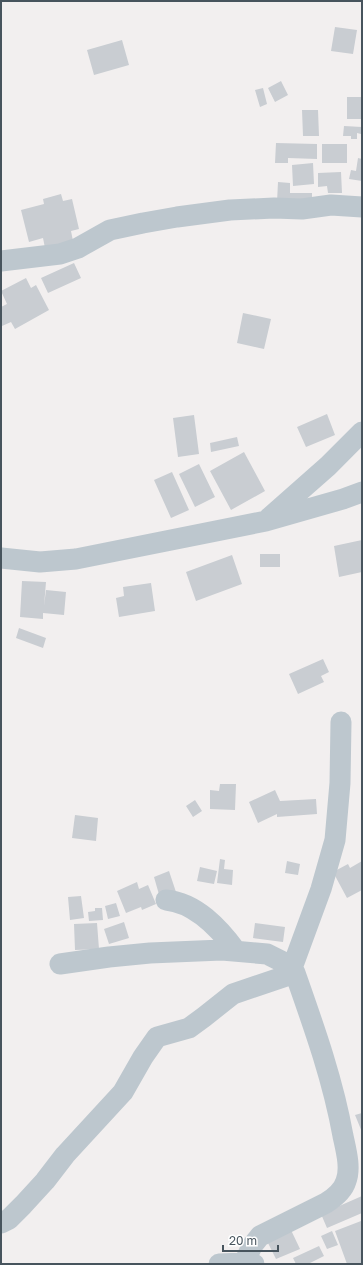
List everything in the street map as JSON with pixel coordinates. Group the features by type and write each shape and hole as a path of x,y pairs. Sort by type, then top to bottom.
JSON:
{"street":[{"path":"1,261 60,254 78,248 110,230 170,218 230,210 274,208 302,209 331,205 362,207"},
{"path":"266,521 328,466 362,432"},
{"path":"1,558 40,562 76,559 266,521 343,499 362,492"},
{"path":"1,1223 9,1219 23,1205 65,1155 123,1092 143,1057 157,1037 189,1028 233,994 293,970 321,889 335,840 340,783 341,722"},
{"path":"166,900 174,900 204,916 227,938 236,951"},
{"path":"60,964 150,953 222,950 267,954 293,970 322,1050 335,1094 347,1154 346,1181 342,1190 326,1203 260,1236 252,1246 249,1263 219,1264"}],"building":[{"path":"335,27 357,30 353,54 331,51"},
{"path":"122,40 129,65 94,75 87,50"},
{"path":"281,81 288,95 275,102 268,88"},
{"path":"263,88 267,104 260,107 255,90"},
{"path":"347,97 362,97 362,119 347,119"},
{"path":"302,110 318,110 319,136 303,136"},
{"path":"344,126 362,127 361,134 357,133 357,139 351,139 351,136 343,136"},
{"path":"276,143 317,144 317,159 288,158 288,163 275,163"},
{"path":"322,144 347,144 347,163 322,163"},
{"path":"358,158 362,159 362,181 349,179 351,170 356,171"},
{"path":"313,163 314,184 293,186 292,165"},
{"path":"341,172 342,193 328,193 327,186 318,187 318,173"},
{"path":"278,182 290,183 290,193 312,193 312,203 277,202"},
{"path":"61,194 63,201 72,199 79,229 71,231 73,241 45,248 43,238 29,242 21,210 44,204 43,199"},
{"path":"74,263 81,278 48,293 41,278"},
{"path":"26,278 31,288 36,285 49,310 15,329 11,322 2,326 1,307 7,304 1,291"},
{"path":"243,313 271,319 264,349 237,343"},
{"path":"327,414 335,435 306,447 297,427"},
{"path":"194,415 199,454 178,457 173,418"},
{"path":"237,437 239,446 211,452 210,443"},
{"path":"244,452 265,491 231,510 210,471"},
{"path":"199,464 215,497 195,507 179,474"},
{"path":"172,472 189,510 171,518 154,480"},
{"path":"362,540 362,572 339,577 334,546"},
{"path":"260,554 280,554 280,567 260,567"},
{"path":"232,555 242,584 196,601 186,572"},
{"path":"22,581 46,582 44,606 46,590 66,592 64,615 43,613 43,619 20,617"},
{"path":"151,583 155,611 119,617 116,598 124,596 123,587"},
{"path":"19,628 46,638 43,648 16,638"},
{"path":"323,659 329,672 321,676 324,682 298,694 289,674"},
{"path":"220,784 236,784 235,810 210,809 210,790 219,791"},
{"path":"275,790 280,801 316,799 317,814 277,817 277,814 258,823 249,802"},
{"path":"195,800 202,811 193,817 186,806"},
{"path":"75,815 98,818 96,841 72,838"},
{"path":"220,859 225,860 224,869 233,870 232,885 217,883"},
{"path":"287,861 300,864 298,875 285,873"},
{"path":"362,861 362,890 347,898 333,872 348,864 350,868"},
{"path":"200,867 217,871 214,884 197,881"},
{"path":"169,871 176,892 160,898 154,877"},
{"path":"137,882 139,889 148,885 156,904 142,910 141,907 126,913 117,891"},
{"path":"81,896 84,918 70,920 68,897"},
{"path":"116,903 120,916 108,919 105,906"},
{"path":"95,908 102,908 103,920 89,921 88,912 95,911"},
{"path":"124,922 129,938 109,944 104,929"},
{"path":"97,923 99,949 75,950 74,924"},
{"path":"255,923 285,927 283,942 253,938"},
{"path":"362,1113 362,1132 355,1115"},
{"path":"362,1196 362,1213 327,1228 321,1214"},
{"path":"361,1221 362,1264 347,1264 335,1231"},
{"path":"291,1230 300,1249 276,1259 267,1241"},
{"path":"332,1231 338,1245 327,1249 321,1236"},
{"path":"319,1246 324,1256 308,1264 296,1264 293,1258"}]}
